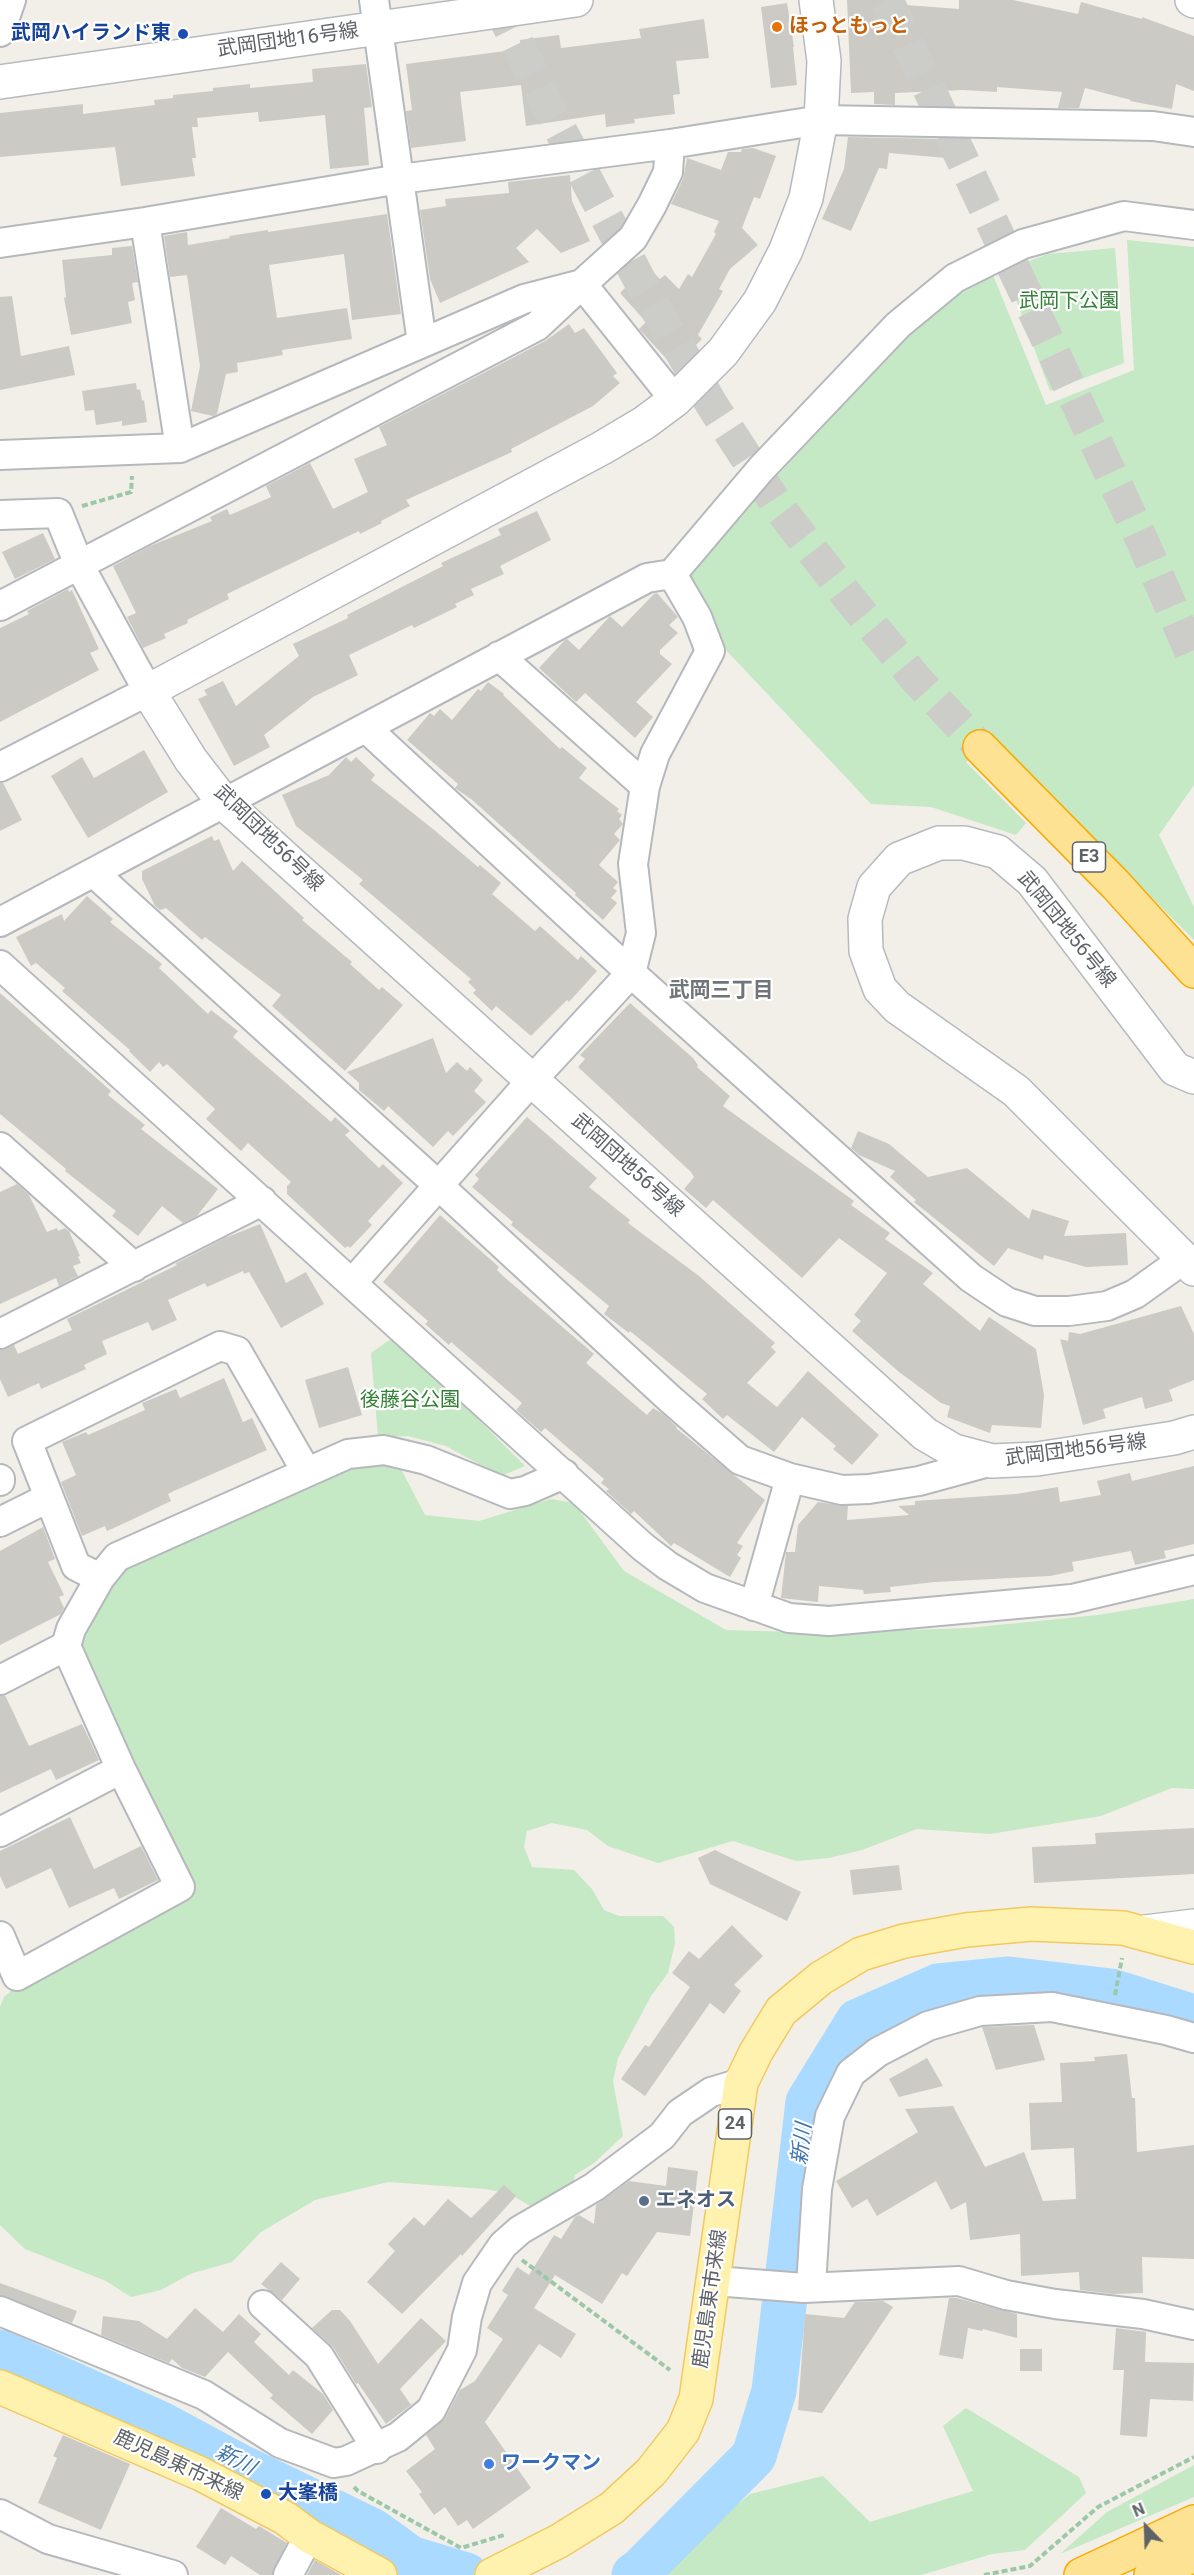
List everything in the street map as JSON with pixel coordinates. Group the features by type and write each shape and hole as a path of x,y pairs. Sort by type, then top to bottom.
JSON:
{"highway":[{"name":"E3","path":"980,747 1116,885 1194,971"},
{"path":"1116,885 1194,982"},
{"path":"1081,2575 1194,2522"},
{"path":"1151,2575 1194,2555"}],"main road":[{"name":"鹿児島東市来線","path":"492,2575 522,2546 559,2541 612,2508 651,2472 683,2431 696,2399 715,2281 741,2083 756,2052 781,2012 821,1978 861,1954 904,1941 966,1930 1030,1924 1123,1928 1145,1932 1194,1947"},
{"name":"鹿児島東市来線","path":"0,2387 201,2474 285,2518 309,2536 380,2575"}],"street":[{"path":"0,32 11,0"},
{"name":"武岡団地16号線","path":"0,82 376,14 576,0"},
{"path":"0,767 148,691 602,448 675,400 723,352 760,301 786,250 806,198 821,120 824,61 816,0"},
{"path":"376,14 422,343"},
{"path":"0,243 146,222 400,178 670,144 821,120 1141,126 1194,132"},
{"path":"0,606 537,326 633,238 668,172 670,144"},
{"path":"0,922 647,578 672,574 769,460 898,325 955,278 1023,244 1124,216 1194,225"},
{"path":"146,222 180,448"},
{"path":"582,284 675,400"},
{"path":"0,455 180,448 524,299 582,284"},
{"path":"0,515 58,513 79,565 148,691"},
{"path":"352,1283 532,1080 632,973 641,933 633,864 645,786 655,754 710,651 696,617 672,574"},
{"path":"499,656 645,786"},
{"name":"武岡団地56号線","path":"148,691 191,759 225,804 925,1434 954,1451 993,1461 1037,1459 1174,1438 1194,1432"},
{"path":"366,728 632,973 971,1278 1007,1302 1035,1311 1069,1311 1107,1306 1189,1264"},
{"name":"武岡団地56号線","path":"1189,1264 1016,1091 897,1007 880,989 866,951 865,919 874,887 899,859 939,843 964,843 998,852 1032,881 1175,1069 1194,1077"},
{"path":"94,873 669,1398 740,1460 790,1478 842,1490 869,1489 919,1481 993,1461"},
{"path":"0,965 643,1547 668,1566 705,1588 789,1618 829,1621 1072,1599 1194,1570"},
{"path":"0,1147 134,1267"},
{"path":"0,1334 262,1201"},
{"path":"100,1578 76,1566 27,1441 220,1346 237,1351 306,1471"},
{"path":"0,1936 17,1976 180,1887 121,1769 66,1646 71,1629 100,1578 117,1557 348,1454 384,1450 426,1460 510,1494 525,1491 564,1474"},
{"path":"754,1606 790,1478"},
{"path":"0,1522 48,1498"},
{"path":"0,1680 66,1646"},
{"path":"0,1832 121,1769"},
{"path":"1145,1932 1194,1926"},
{"path":"808,2287 817,2189 830,2116 851,2073 878,2052 928,2026 980,2011 1052,2007 1166,2030 1194,2038"},
{"path":"0,2311 204,2395 280,2444 334,2463 346,2461 377,2449 398,2437 432,2410 462,2350 467,2317 477,2283 503,2245 520,2230 594,2187 621,2167 662,2136 680,2113 711,2092 741,2083"},
{"path":"715,2281 808,2287 959,2281 1016,2297 1143,2314 1194,2325"},
{"path":"263,2305 319,2356 377,2449"},
{"path":"0,2514 48,2539 172,2575"},
{"path":"288,2575 309,2536"}],"path":[{"path":"58,513 131,492 134,451"},
{"path":"1110,2019 1121,1960"},
{"path":"503,2245 674,2373"},
{"path":"984,2575 1030,2566 1098,2507 1194,2457"},
{"path":"334,2463 358,2491 461,2548 502,2535 522,2546"}],"green space":[{"path":"1127,240 1194,247 1194,785 1159,835 1194,907 1194,940 993,739 966,762 1026,823 1016,835 931,807 871,804 726,650 690,579 695,565 710,548 929,312 993,275 1046,405 1134,370"},
{"name":"武岡下公園","path":"1115,248 1124,363 1050,391 1005,270 1048,254"},
{"name":"後藤谷公園","path":"395,1336 525,1466 501,1476 446,1446 408,1436 378,1437 371,1353"},
{"path":"355,1464 400,1467 425,1515 479,1521 551,1499 574,1503 624,1571 726,1630 824,1633 968,1628 1098,1615 1194,1599 1194,1789 1172,1788 1101,1816 990,1834 917,1829 862,1850 829,1858 796,1861 733,1841 658,1863 608,1846 587,1830 552,1823 527,1831 524,1847 532,1867 574,1870 592,1889 604,1910 619,1916 663,1916 674,1927 675,1943 668,1973 651,1996 618,2058 613,2081 623,2136 594,2163 575,2175 572,2190 530,2206 510,2194 486,2189 388,2182 315,2200 261,2232 232,2262 190,2274 161,2290 131,2297 106,2281 25,2249 0,2225 0,2007 4,1997 13,1989 191,1899 194,1886 111,1721 79,1646 88,1623 123,1566"},
{"path":"966,2408 1079,2477 1086,2493 1025,2550 992,2554 921,2575 657,2575 671,2560 750,2494 823,2476 870,2522 973,2491 943,2426"},
{"path":"1194,2465 1194,2497 1060,2554 1107,2512"}],"building":[{"path":"847,0 893,0 893,4 959,9 959,0 1013,0 1078,14 1081,2 1142,19 1142,17 1194,36 1194,91 1176,84 1172,109 1130,101 1085,88 1079,108 1058,108 1062,92 997,87 997,92 963,90 895,93 895,105 874,104 874,92 851,93"},
{"path":"787,3 797,85 771,88 761,7"},
{"path":"704,19 709,58 676,61 680,94 673,95 675,114 634,119 635,123 606,127 605,114 526,126 521,85 460,92 466,141 411,148 406,111 412,110 406,64 521,49 520,40 559,35 561,48 641,38 639,29"},
{"path":"366,64 372,107 364,108 369,165 330,169 325,115 259,122 258,112 197,118 198,127 192,127 196,158 192,158 195,176 121,186 115,147 0,157 0,113 83,104 83,114 155,105 154,100 173,98 173,95 213,91 213,88 250,84 250,88 313,82 312,69"},
{"path":"848,137 948,139 946,158 889,153 887,169 879,168 851,231 822,219 844,169"},
{"path":"753,148 776,156 760,199 754,197 742,228 758,245 730,269 719,289 723,291 698,335 702,339 674,367 639,329 646,322 620,293 649,264 650,269 660,279 665,275 679,289 688,274 692,277 716,234 714,232 719,221 671,204 683,179 687,158 721,170 728,152 741,152 742,149"},
{"path":"570,175 572,201 590,241 561,253 537,229 516,248 529,262 440,303 430,279 420,210 446,206 445,199 509,193 508,182"},
{"path":"387,214 401,314 352,320 344,254 269,265 277,318 347,308 352,339 282,350 283,355 237,363 238,372 226,374 217,414 213,416 191,411 200,366 187,275 170,277 164,236 187,232 188,245 230,238 229,236"},
{"path":"132,246 138,282 132,283 135,300 128,302 132,323 71,335 64,298 66,297 62,260 112,255 112,248"},
{"path":"12,296 21,356 69,346 75,375 0,390 0,297"},
{"path":"569,324 575,333 584,328 617,373 613,376 620,383 593,406 511,449 512,452 406,500 410,506 381,521 382,523 360,534 359,531 227,594 229,599 164,634 166,638 143,648 127,617 136,613 113,566 150,546 212,521 210,517 227,509 230,515 271,497 266,486 310,463 333,509 368,492 354,459 387,445 379,427 545,341"},
{"path":"136,383 137,390 140,389 142,401 144,400 147,422 122,426 122,421 96,425 94,410 85,411 82,391"},
{"path":"537,511 551,540 500,566 504,574 471,589 474,595 455,604 457,607 414,628 412,625 349,655 358,675 313,697 264,735 270,747 234,766 198,699 207,695 204,690 223,681 236,706 299,656 293,644 348,618 347,615 443,566 441,563 501,535 498,529"},
{"path":"43,533 55,559 15,579 2,552"},
{"path":"68,589 69,592 72,590 99,649 90,653 99,670 0,722 0,628 29,614 27,611"},
{"path":"657,593 678,617 669,625 678,633 660,650 660,654 672,664 636,702 653,717 635,738 585,693 576,702 539,668 567,639 579,650 610,616 622,627"},
{"path":"488,682 504,694 560,749 562,747 587,768 579,778 619,809 617,811 622,815 619,819 623,824 614,834 620,840 599,865 618,882 613,888 617,891 611,898 617,903 603,920 471,799 455,788 458,784 407,740 430,713 434,716 440,709 452,720 478,689 481,691"},
{"path":"144,750 168,792 88,838 51,776 82,757 94,778"},
{"path":"346,757 351,762 356,757 375,775 371,780 501,883 492,894 535,931 540,926 578,960 581,956 597,971 569,1002 567,1000 531,1036 496,1006 492,1011 473,993 476,990 468,982 471,979 359,884 363,880 296,826 282,795 329,775"},
{"path":"0,783 3,783 22,820 0,831"},
{"path":"212,836 214,841 219,839 233,871 242,861 304,918 302,920 352,962 350,964 379,990 382,987 403,1005 345,1071 272,1006 281,995 205,937 202,940 166,908 160,910 155,906 142,879 142,871"},
{"path":"87,896 113,919 110,922 162,964 159,968 208,1014 211,1010 238,1031 233,1037 331,1122 335,1117 350,1131 345,1135 379,1168 383,1164 403,1183 368,1221 372,1225 350,1248 348,1246 345,1248 287,1194 287,1186 291,1182 248,1143 241,1151 206,1119 215,1109 167,1064 163,1067 159,1062 150,1072 130,1050 62,991 65,988 36,963 31,966 16,937 62,914 64,921"},
{"path":"0,993 111,1091 108,1095 145,1125 141,1129 218,1189 197,1216 183,1223 162,1206 138,1236 112,1216 116,1211 65,1171 66,1169 0,1114"},
{"path":"630,1003 693,1058 697,1067 730,1096 723,1106 854,1201 851,1205 890,1233 885,1239 933,1273 923,1284 980,1331 989,1317 1036,1349 1044,1395 1041,1428 992,1425 990,1433 947,1417 950,1406 941,1403 899,1372 852,1331 861,1321 854,1315 887,1273 839,1238 802,1278 713,1200 706,1208 684,1189 694,1177 691,1172 578,1067 585,1059 580,1055"},
{"path":"433,1038 446,1073 457,1062 467,1071 470,1067 483,1080 474,1091 486,1102 453,1136 448,1131 433,1147 388,1106 384,1111 359,1090 359,1083 347,1072"},
{"path":"527,1117 597,1178 589,1187 630,1220 628,1223 699,1276 775,1343 771,1347 776,1352 747,1383 777,1407 808,1371 879,1435 852,1465 833,1449 836,1446 802,1417 774,1452 727,1415 723,1419 702,1399 707,1394 630,1331 629,1333 604,1314 609,1306 511,1225 513,1222 472,1187 479,1179 475,1175"},
{"path":"858,1131 889,1144 928,1177 967,1168 1029,1219 1032,1209 1069,1221 1064,1236 1126,1233 1128,1265 1086,1267 1044,1255 1043,1260 1008,1248 994,1266 914,1202 916,1200 890,1177 895,1171 859,1155 851,1148"},
{"path":"17,1184 29,1195 47,1232 57,1228 58,1231 65,1228 69,1231 81,1263 73,1266 78,1276 59,1286 56,1278 0,1304 0,1192"},
{"path":"440,1215 499,1267 497,1270 503,1276 594,1354 586,1363 647,1415 653,1408 663,1414 676,1428 765,1500 737,1543 743,1546 737,1555 741,1558 730,1577 674,1543 671,1546 634,1511 631,1514 606,1491 609,1489 601,1483 604,1479 545,1428 541,1432 516,1410 522,1403 451,1342 449,1345 425,1324 428,1321 383,1282"},
{"path":"260,1224 286,1283 306,1272 324,1304 281,1328 249,1272 244,1274 243,1271 207,1287 205,1283 168,1300 177,1320 152,1331 148,1322 102,1341 107,1354 84,1365 86,1369 41,1389 39,1383 8,1397 0,1379 0,1350 14,1345 18,1354 72,1330 67,1319 177,1265 175,1264 225,1238"},
{"path":"1181,1306 1194,1334 1194,1380 1169,1390 1173,1401 1145,1409 1142,1397 1103,1409 1106,1418 1083,1425 1060,1339 1068,1341 1069,1332 1080,1334"},
{"path":"348,1367 362,1415 319,1428 305,1380"},
{"path":"224,1378 243,1422 252,1418 267,1450 168,1494 171,1501 127,1522 107,1531 105,1526 82,1536 61,1482 76,1475 62,1442 86,1432 88,1435 145,1410 142,1403 176,1389 180,1398"},
{"path":"1194,1466 1194,1544 1164,1551 1166,1558 1135,1565 1131,1551 1072,1562 1074,1571 1050,1576 935,1582 890,1587 891,1592 864,1594 863,1590 819,1586 818,1602 781,1598 786,1552 795,1552 798,1525 818,1502 848,1506 847,1520 909,1515 898,1506 915,1505 915,1501 1016,1494 1058,1487 1060,1502 1101,1495 1097,1481 1130,1473 1132,1481"},
{"path":"43,1527 55,1559 48,1562 64,1595 59,1597 64,1608 61,1614 0,1645 0,1551"},
{"path":"5,1695 29,1746 82,1724 99,1760 56,1780 51,1769 0,1793 0,1696"},
{"path":"70,1817 94,1869 141,1846 158,1880 119,1899 114,1888 69,1908 51,1868 6,1889 0,1876 0,1851"},
{"path":"1194,1828 1194,1874 1034,1883 1032,1847 1096,1844 1095,1833"},
{"path":"715,1850 801,1892 787,1921 710,1884 698,1858"},
{"path":"899,1865 902,1890 853,1895 850,1870"},
{"path":"732,1925 763,1956 734,1985 741,1991 724,2014 710,2003 645,2096 621,2079 645,2045 649,2047 690,1987 672,1973 689,1951 699,1959"},
{"path":"1034,2025 1045,2060 996,2070 982,2027"},
{"path":"1127,2054 1132,2098 1135,2098 1137,2152 1194,2145 1194,2259 1142,2257 1143,2293 1113,2294 1080,2290 1079,2272 1021,2276 1020,2234 970,2240 966,2202 951,2210 936,2181 877,2216 867,2199 852,2208 836,2181 918,2132 905,2109 953,2106 985,2167 1024,2152 1043,2201 1076,2199 1074,2148 1031,2150 1029,2103 1062,2102 1060,2063 1095,2061 1094,2057"},
{"path":"927,2058 943,2086 899,2097 889,2079"},
{"path":"668,2167 698,2171 690,2236 657,2232 627,2276 622,2273 602,2304 555,2275 534,2308 576,2334 561,2358 539,2344 485,2422 531,2488 473,2529 467,2520 458,2526 445,2507 434,2515 419,2494 422,2492 406,2471 435,2449 426,2435 445,2418 460,2390 475,2381 503,2339 487,2328 508,2295 502,2291 517,2267 529,2275 554,2235 561,2239 575,2217 579,2215 594,2224 596,2205 629,2181 666,2186"},
{"path":"504,2185 516,2196 462,2256 461,2254 402,2314 367,2282 395,2251 388,2244 414,2217 424,2226 448,2199 471,2218"},
{"path":"281,2262 300,2279 282,2300 261,2284"},
{"path":"0,2283 77,2311 72,2323 0,2295"},
{"path":"949,2298 957,2298 1017,2314 1017,2338 983,2329 982,2331 968,2328 963,2359 939,2355"},
{"path":"883,2301 893,2307 822,2413 798,2410 805,2314 844,2318 855,2302"},
{"path":"195,2308 223,2332 239,2314 261,2334 254,2342 289,2375 293,2370 323,2394 333,2410 312,2434 270,2398 273,2395 228,2352 205,2377 182,2368 172,2359 169,2363 101,2335 103,2316 139,2321 167,2339"},
{"path":"332,2310 340,2310 350,2321 378,2364 421,2318 446,2341 400,2389 411,2405 386,2424 358,2383 356,2384 333,2347 312,2328"},
{"path":"1116,2328 1146,2332 1145,2362 1194,2363 1193,2401 1150,2399 1147,2437 1120,2435 1124,2370 1113,2370"},
{"path":"1020,2349 1042,2349 1042,2371 1020,2371"},
{"path":"63,2435 130,2464 101,2530 38,2503 57,2458 53,2456"},
{"path":"221,2508 256,2529 259,2526 287,2543 272,2575 260,2575 231,2556 225,2565 196,2547"},
{"path":"315,2560 341,2575 307,2575"}],"waterway":[{"name":"新川","path":"634,2575 754,2456 774,2391 808,2102 858,2021 938,1986 1009,1979 1111,1991 1194,2017"},
{"name":"新川","path":"0,2352 161,2424 241,2467 373,2531 410,2558 466,2575"}],"tunnel":[{"path":"496,0 554,118 640,281 712,405 780,509 849,598 916,679 980,747"},
{"path":"887,0 1141,538 1194,659"}],"place":[{"name":"ほっともっと","path":"777,27"},
{"name":"武岡ハイランド東","path":"183,34"},
{"name":"エネオス","path":"644,2201"},
{"name":"ワークマン","path":"489,2464"},
{"name":"大峯橋","path":"266,2494"}],"district":[{"name":"武岡三丁目","path":"721,992"}]}
